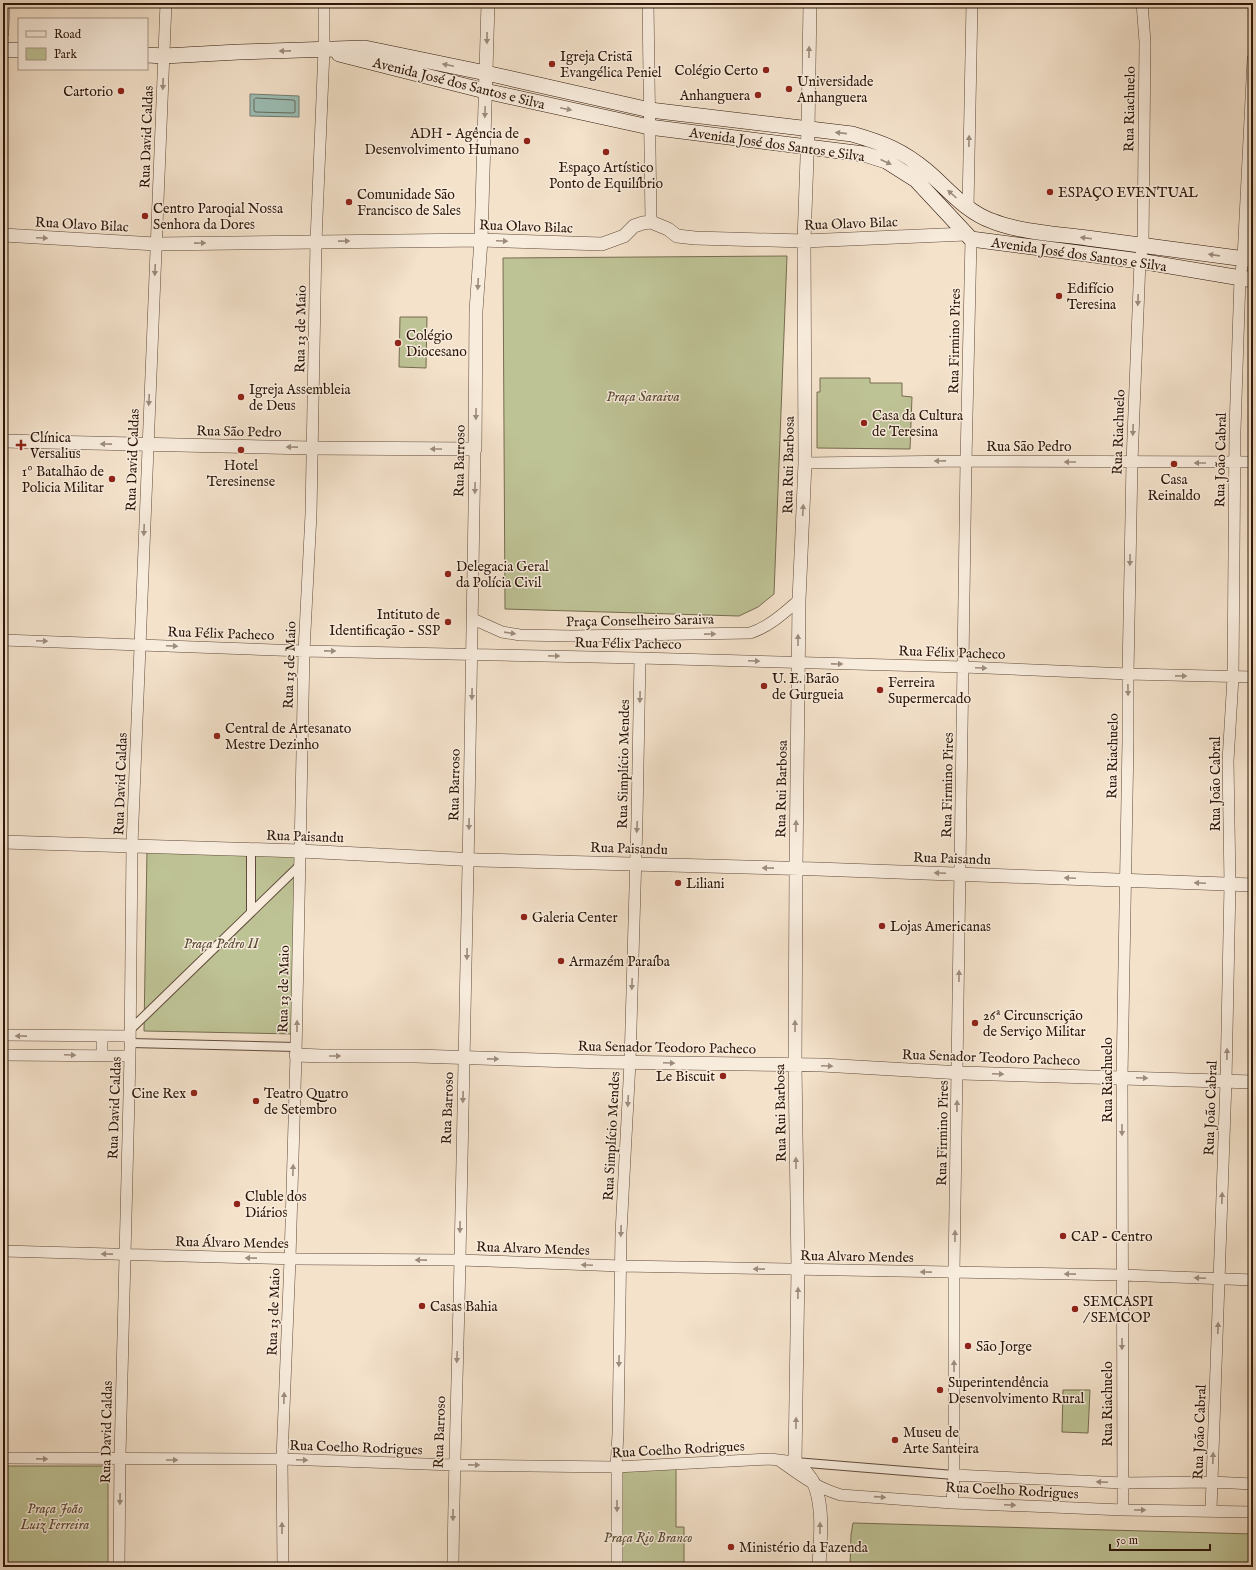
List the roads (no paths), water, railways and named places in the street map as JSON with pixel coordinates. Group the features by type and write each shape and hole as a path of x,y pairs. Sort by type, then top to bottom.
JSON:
{"main road":[{"name":"Avenida José dos Santos e Silva","path":"148,55 164,56 364,48 486,73 650,110 808,130 852,134 877,141 898,150 927,171 968,208 992,222 1016,227 1248,260"},
{"path":"3,50 18,50"},
{"name":"Avenida José dos Santos e Silva","path":"324,50 485,91 649,127 864,154 886,161 916,180 969,237 1140,261 1247,279"}],"street":[{"path":"3,33 4,3"},
{"name":"Rua David Caldas","path":"119,1567 120,1460 131,1036 132,845 166,3"},
{"name":"Rua 13 de Maio","path":"283,1567 282,1459 296,1051 304,651 311,514 311,448 314,385 316,242 324,50 324,3"},
{"name":"Rua Barroso","path":"453,1567 454,1465 474,619 476,311 481,240 488,3"},
{"path":"648,3 651,222"},
{"name":"Rua Rui Barbosa","path":"796,1462 798,1269 795,1065 798,600 805,463 804,241 808,130 810,3"},
{"path":"968,208 972,3"},
{"name":"Rua Riachuelo","path":"1123,1510 1122,1077 1132,462 1140,261 1143,245 1145,42 1142,3"},
{"name":"Rua João Cabral","path":"1211,1510 1226,1081 1230,884 1228,762 1233,676 1235,463 1248,260 1253,59"},
{"name":"Rua Olavo Bilac","path":"3,235 156,244 481,240 602,244 624,236 634,226 651,222 668,229 676,236 696,238 804,241 969,237"},
{"name":"Rua Firmino Pires","path":"952,1503 954,1475 954,1273 969,237"},
{"name":"Rua São Pedro","path":"3,441 311,448 475,449"},
{"name":"Rua São Pedro","path":"805,463 966,461 1253,462"},
{"name":"Praça Conselheiro Saraiva","path":"474,619 502,632 520,635 572,636 750,633 761,630 798,600"},
{"name":"Rua Félix Pacheco","path":"3,640 304,651 640,658 1253,677"},
{"name":"Rua Simplício Mendes","path":"617,1567 616,1468 618,1434 621,1232 630,1062 640,658"},
{"name":"Rua Paisandu","path":"3,842 251,849 468,859 796,868 1253,885"},
{"path":"251,849 251,912"},
{"path":"3,1035 131,1036 251,912 300,865"},
{"path":"47,1036 47,1054"},
{"path":"102,1036 102,1056"},
{"name":"Rua Senador Teodoro Pacheco","path":"131,1036 296,1051 464,1058 795,1065 1253,1082"},
{"path":"3,1055 47,1054 130,1056"},
{"name":"Rua Álvaro Mendes","path":"3,1251 290,1259 460,1260"},
{"name":"Rua Alvaro Mendes","path":"460,1260 621,1266 1122,1275 1253,1280"},
{"name":"Rua Coelho Rodrigues","path":"3,1458 120,1460 282,1459 454,1465 616,1468 770,1459 796,1462"},
{"name":"Rua Coelho Rodrigues","path":"779,1460 815,1485 824,1490 841,1495 952,1503 1123,1510 1211,1510 1253,1512"},
{"path":"796,1462 954,1475"},
{"path":"796,1462 807,1472 815,1485 819,1505 820,1521 819,1567"},
{"name":"Rua Coelho Rodrigues","path":"954,1475 1123,1483 1212,1482 1253,1484"}],"water":[{"path":"250,94 299,96 299,117 250,116"}],"place":[{"name":"Igreja Cristã Evangélica Peniel","path":"552,64"},
{"name":"Colégio Certo","path":"766,70"},
{"name":"Universidade Anhanguera","path":"789,89"},
{"name":"Cartorio","path":"121,91"},
{"name":"Anhanguera","path":"758,95"},
{"name":"ADH - Agência de Desenvolvimento Humano","path":"527,141"},
{"name":"Espaço Artístico Ponto de Equilíbrio","path":"606,152"},
{"name":"ESPAÇO EVENTUAL","path":"1050,192"},
{"name":"Comunidade São Francisco de Sales","path":"349,202"},
{"name":"Centro Paroqial Nossa Senhora da Dores","path":"145,216"},
{"name":"Edifício Teresina","path":"1059,296"},
{"name":"Colégio Diocesano","path":"398,343"},
{"name":"Igreja Assembleia de Deus","path":"241,397"},
{"name":"Casa da Cultura de Teresina","path":"864,423"},
{"name":"Clínica Versalius","path":"21,445"},
{"name":"Hotel Teresinense","path":"241,450"},
{"name":"Casa Reinaldo","path":"1174,464"},
{"name":"1º Batalhão de Policia Militar","path":"112,479"},
{"name":"Delegacia Geral da Polícia Civil","path":"448,574"},
{"name":"Intituto de Identificação - SSP","path":"448,622"},
{"name":"U. E. Barão de Gurgueia","path":"764,686"},
{"name":"Ferreira Supermercado","path":"880,690"},
{"name":"Central de Artesanato Mestre Dezinho","path":"217,736"},
{"name":"Liliani","path":"678,883"},
{"name":"Galeria Center","path":"524,917"},
{"name":"Lojas Americanas","path":"882,926"},
{"name":"Armazém Paraíba","path":"561,961"},
{"name":"26ª Circunscrição de Serviço Militar","path":"975,1023"},
{"name":"Le Biscuit","path":"723,1076"},
{"name":"Cine Rex","path":"194,1093"},
{"name":"Teatro Quatro de Setembro","path":"256,1101"},
{"name":"Cluble dos Diários","path":"237,1204"},
{"name":"CAP - Centro","path":"1063,1236"},
{"name":"Casas Bahia","path":"422,1306"},
{"name":"SEMCASPI / SEMCOP","path":"1075,1309"},
{"name":"São Jorge","path":"968,1346"},
{"name":"Superintendência Desenvolvimento Rural","path":"940,1390"},
{"name":"Museu de Arte Santeira","path":"895,1440"},
{"name":"Ministério da Fazenda","path":"731,1547"}],"park label":[{"name":"Praça Saraiva","path":"643,396"},
{"name":"Praça Pedro II","path":"221,943"},
{"name":"Praça João Luiz Ferreira","path":"55,1516"},
{"name":"Praça Rio Branco","path":"648,1537"}]}
